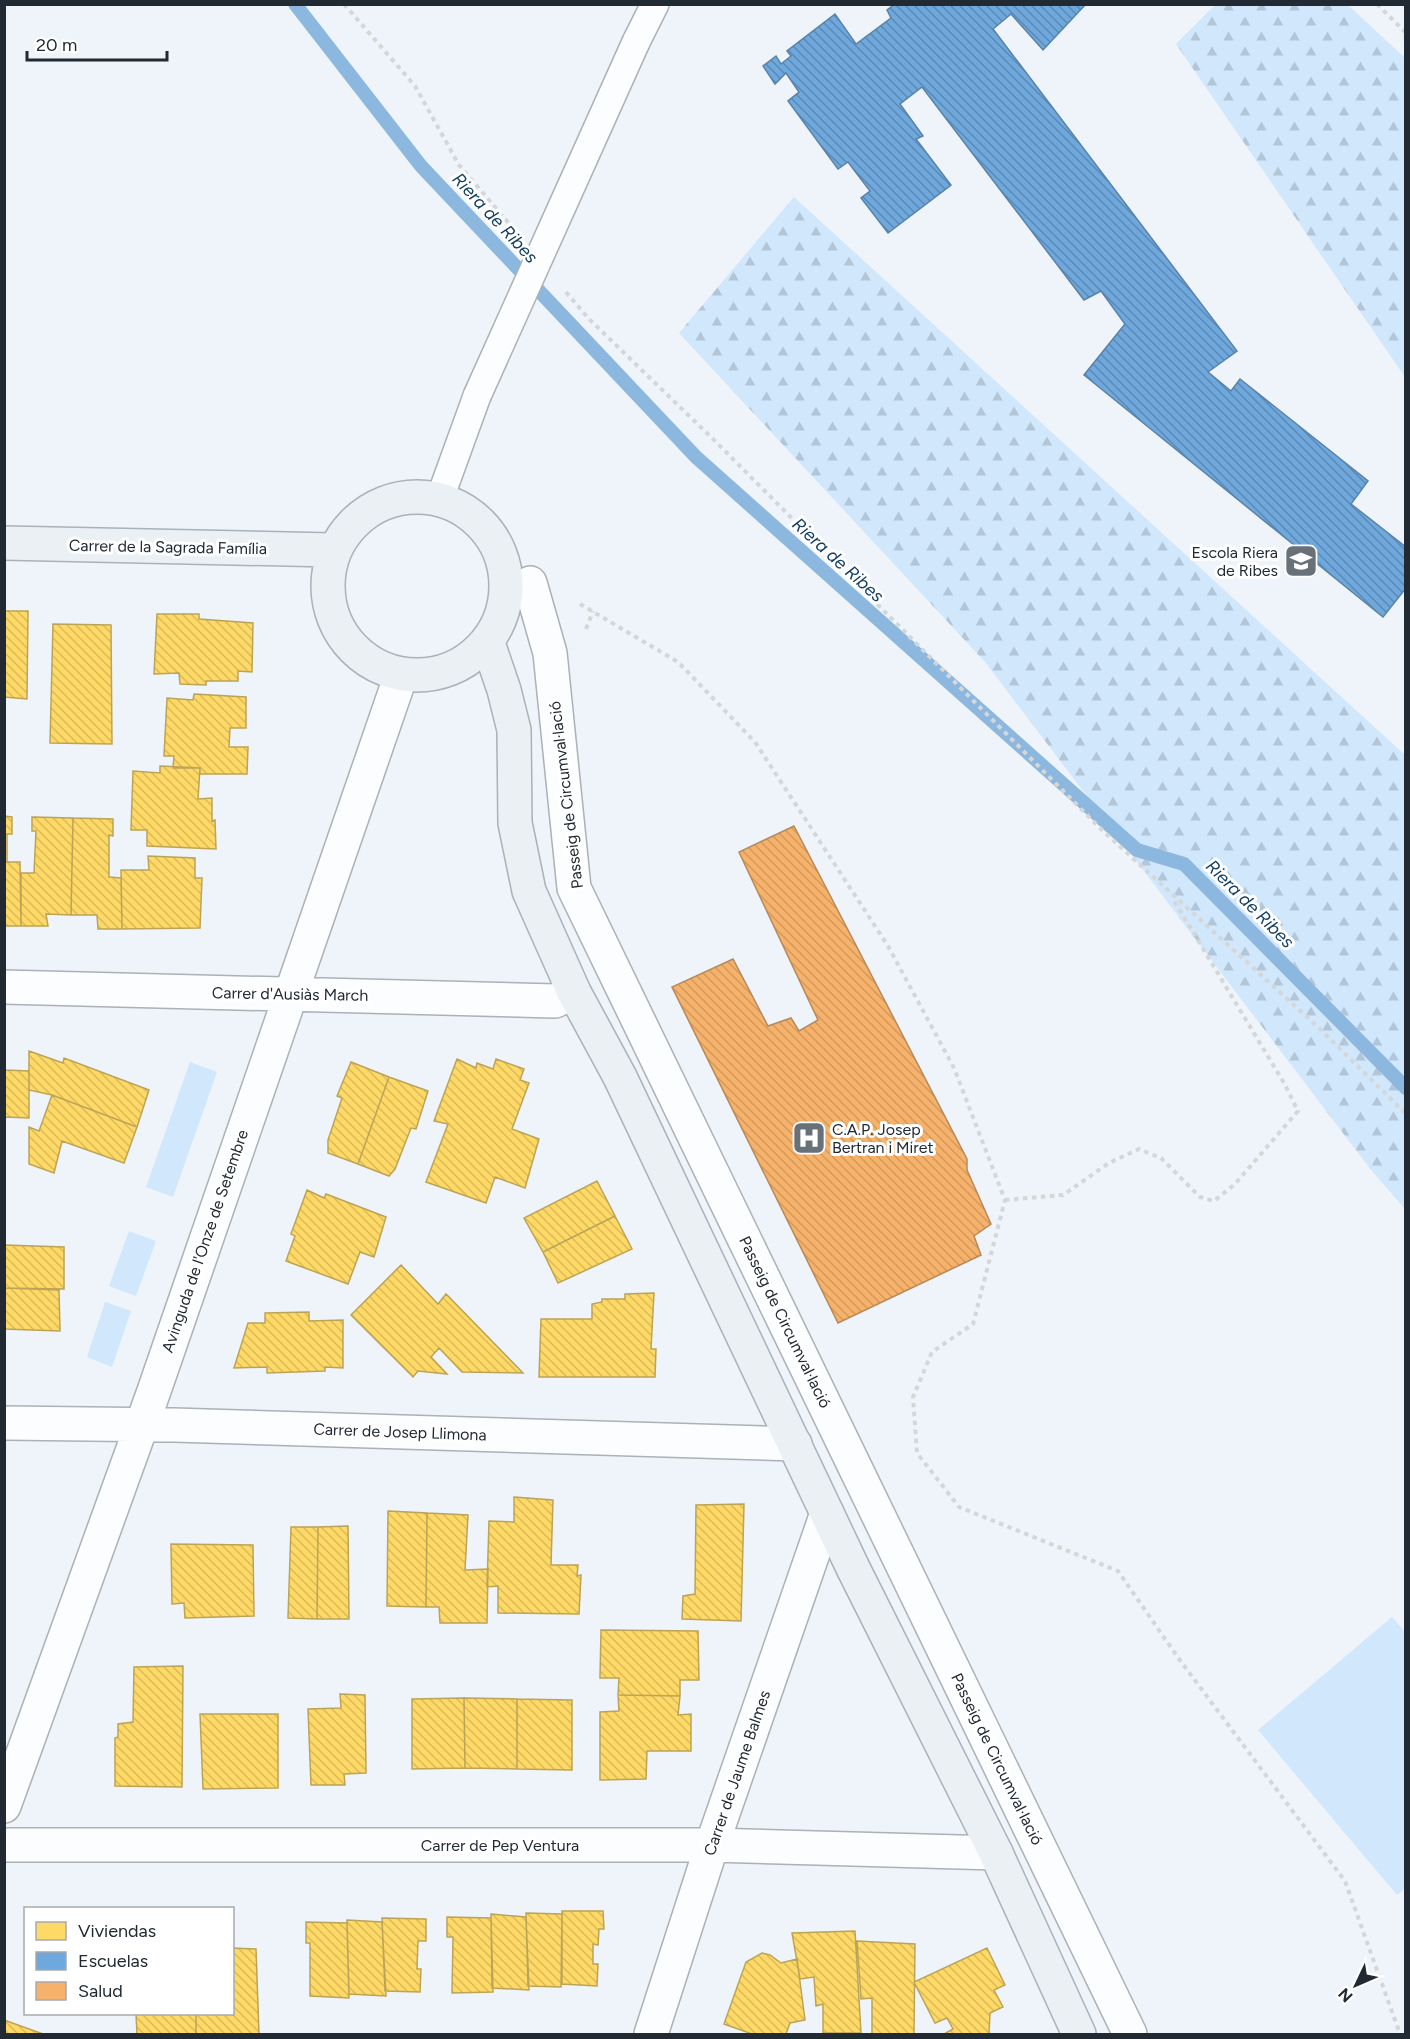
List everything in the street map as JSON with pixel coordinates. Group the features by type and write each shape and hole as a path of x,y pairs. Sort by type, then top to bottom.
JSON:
{"street":[{"path":"415,496 440,498 467,511 498,545 507,578 505,609 488,643 455,668 433,675 401,675 374,665 345,640 332,615 327,579 332,550 375,506 415,496"},
{"name":"Carrer de la Sagrada Família","path":"4,543 332,550"},
{"name":"Passeig de Circumval·lació","path":"530,583 550,653 574,888 1130,2034"},
{"path":"488,643 504,690 514,730 515,823 529,891 574,992 620,1077 827,1513 996,1853 1079,2034"},
{"name":"Avinguda de l'Onze de Setembre","path":"4,1806 142,1424 401,675"},
{"name":"Carrer d'Ausiàs March","path":"4,987 555,1000 574,992"},
{"name":"Carrer de Josep Llimona","path":"4,1423 142,1424 795,1444"},
{"name":"Carrer de Jaume Balmes","path":"651,2034 712,1845 827,1513"},
{"name":"Carrer de Pep Ventura","path":"4,1845 712,1845 996,1853"}],"lane":[{"path":"440,498 477,396 655,4"}],"path":[{"path":"344,4 415,86 459,165 513,228"},
{"path":"1377,4 1406,33"},
{"path":"558,282 589,319 713,439 1102,830 1318,1027 1406,1114"},
{"path":"530,583 548,587 584,606 678,662 755,742 888,946 949,1058 1005,1200 973,1324 932,1352 914,1397 917,1453 959,1507 1118,1571 1179,1659 1345,1881 1400,2034"},
{"path":"1005,1200 1063,1194 1109,1163 1139,1149 1161,1158 1200,1197 1214,1201 1235,1184 1299,1111 1171,895"}],"green space":[{"path":"1215,5 1348,5 1405,58 1405,377 1176,44"},
{"path":"794,197 1405,755 1405,1209 1371,1170 985,662 679,333"},
{"path":"190,1062 217,1072 173,1197 146,1187"},
{"path":"129,1231 156,1241 136,1296 109,1286"},
{"path":"105,1302 131,1311 112,1367 87,1357"},
{"path":"1392,1617 1406,1633 1406,1888 1397,1895 1258,1730"}],"building: Viviendas":[{"path":"4,611 28,611 27,699 4,697"},
{"path":"157,614 199,614 199,619 253,623 252,672 238,671 238,681 206,681 206,685 180,684 179,673 154,674"},
{"path":"53,624 111,625 112,744 50,743"},
{"path":"194,694 246,697 246,728 230,728 229,747 248,747 247,774 200,774 200,768 173,768 174,756 164,756 167,698 193,700"},
{"path":"160,766 200,768 198,799 212,798 216,849 147,846 147,830 131,830 133,771 160,773"},
{"path":"4,816 12,817 12,834 7,834 7,862 20,862 21,926 4,926"},
{"path":"32,817 73,818 71,915 46,914 48,926 21,926 21,873 34,873 36,831 32,831"},
{"path":"73,818 113,819 113,836 109,835 109,877 121,878 122,929 98,929 97,915 71,915"},
{"path":"148,856 195,858 195,878 202,878 200,928 122,929 121,870 149,870"},
{"path":"4,1044 5,1070 29,1071 29,1118 5,1117 4,1134"},
{"path":"29,1051 63,1063 64,1058 149,1090 137,1127 52,1095 29,1090"},
{"path":"457,1059 476,1068 477,1063 493,1069 496,1059 524,1069 520,1080 529,1083 512,1129 539,1139 525,1188 495,1177 486,1203 426,1182 448,1124 434,1121"},
{"path":"351,1062 389,1077 358,1164 328,1153 328,1140 342,1098 337,1096"},
{"path":"389,1077 428,1091 416,1129 411,1128 395,1169 389,1176 358,1164"},
{"path":"52,1095 137,1127 124,1163 62,1141 54,1173 29,1164 29,1127 39,1131"},
{"path":"597,1181 615,1216 543,1252 524,1218"},
{"path":"307,1190 324,1198 326,1194 386,1217 374,1257 360,1252 348,1284 286,1261 295,1236 291,1234"},
{"path":"615,1216 632,1249 558,1283 543,1252"},
{"path":"4,1245 64,1247 64,1289 4,1288"},
{"path":"401,1265 438,1304 446,1294 523,1373 462,1372 439,1348 431,1357 447,1374 418,1371 413,1377 351,1315"},
{"path":"4,1288 59,1290 60,1331 4,1329"},
{"path":"654,1293 651,1349 656,1349 655,1377 539,1377 541,1319 592,1319 592,1304 602,1302 602,1299 625,1299 625,1294"},
{"path":"309,1312 309,1321 343,1320 343,1368 325,1367 325,1371 267,1373 267,1367 234,1368 248,1323 265,1323 265,1313"},
{"path":"514,1497 553,1500 551,1565 578,1565 577,1576 581,1575 579,1614 498,1613 498,1586 487,1587 489,1521 514,1522"},
{"path":"744,1504 741,1621 682,1619 683,1596 695,1594 696,1505"},
{"path":"388,1511 427,1513 426,1607 387,1606"},
{"path":"427,1513 468,1515 465,1570 488,1569 487,1623 440,1623 439,1607 426,1607"},
{"path":"348,1526 349,1619 317,1619 318,1527"},
{"path":"291,1527 318,1527 317,1619 288,1618"},
{"path":"171,1544 253,1545 254,1616 185,1618 184,1603 172,1604"},
{"path":"601,1630 698,1631 699,1680 680,1680 680,1696 618,1695 619,1678 600,1678"},
{"path":"183,1666 182,1787 115,1786 115,1738 118,1737 118,1724 133,1722 134,1667"},
{"path":"340,1694 365,1695 366,1773 344,1774 345,1785 311,1785 308,1709 341,1708"},
{"path":"618,1695 680,1696 678,1715 691,1714 691,1751 647,1751 646,1779 600,1780 600,1712 619,1711"},
{"path":"464,1698 517,1699 517,1769 465,1768"},
{"path":"464,1698 465,1768 412,1769 412,1699"},
{"path":"517,1699 572,1700 572,1770 517,1769"},
{"path":"200,1714 278,1714 278,1788 203,1789"},
{"path":"562,1911 603,1911 604,1929 599,1929 598,1945 593,1944 593,1964 598,1964 597,1986 562,1984"},
{"path":"526,1913 562,1914 561,1987 528,1986"},
{"path":"491,1914 526,1917 529,1990 492,1988"},
{"path":"447,1917 491,1918 493,1992 452,1993 453,1937 447,1937"},
{"path":"382,1918 426,1919 426,1941 418,1941 417,1969 421,1969 420,1992 385,1991"},
{"path":"347,1920 382,1922 386,1996 349,1994"},
{"path":"306,1922 347,1923 349,1998 310,1996 310,1943 306,1943"},
{"path":"855,1931 861,2033 823,2033 823,2004 816,2006 814,1977 800,1979 792,1933"},
{"path":"857,1941 915,1944 914,2034 872,2034 872,1998 861,1999"},
{"path":"234,1948 256,1949 259,2034 196,2034 196,2015 234,2015"},
{"path":"987,1948 1005,1985 994,1990 1003,2007 990,2013 989,2034 944,2034 953,2029 947,2018 935,2023 914,1982"},
{"path":"762,1953 770,1955 781,1963 797,1959 805,2020 790,2023 786,2034 752,2034 724,2024 746,1962"},
{"path":"136,2015 196,2015 196,2034 137,2034"},
{"path":"4,2020 43,2034 4,2034"}],"building: Escuelas":[{"path":"895,4 1086,4 1043,50 1011,14 993,29 1237,351 1208,372 1231,391 1240,379 1368,481 1351,504 1406,547 1406,588 1383,617 1084,375 1125,324 1101,291 1084,300 922,87 900,104 923,136 916,139 951,185 888,233 861,198 870,191 848,162 838,169 788,101 799,92 786,73 775,84 763,66 776,56 781,64 791,56 787,51 835,14 856,44 891,18 887,10"}],"building: Salud":[{"path":"794,826 967,1159 967,1170 991,1224 974,1236 981,1255 838,1323 672,987 733,959 768,1026 791,1018 799,1031 818,1020 739,852"}],"waterway":[{"name":"Riera de Ribes","path":"295,4 421,166 696,457 1137,850 1184,864 1406,1088"}],"place":[{"name":"Escola Riera de Ribes","path":"1301,561"},
{"name":"C.A.P. Josep Bertran i Miret","path":"809,1138"}]}
